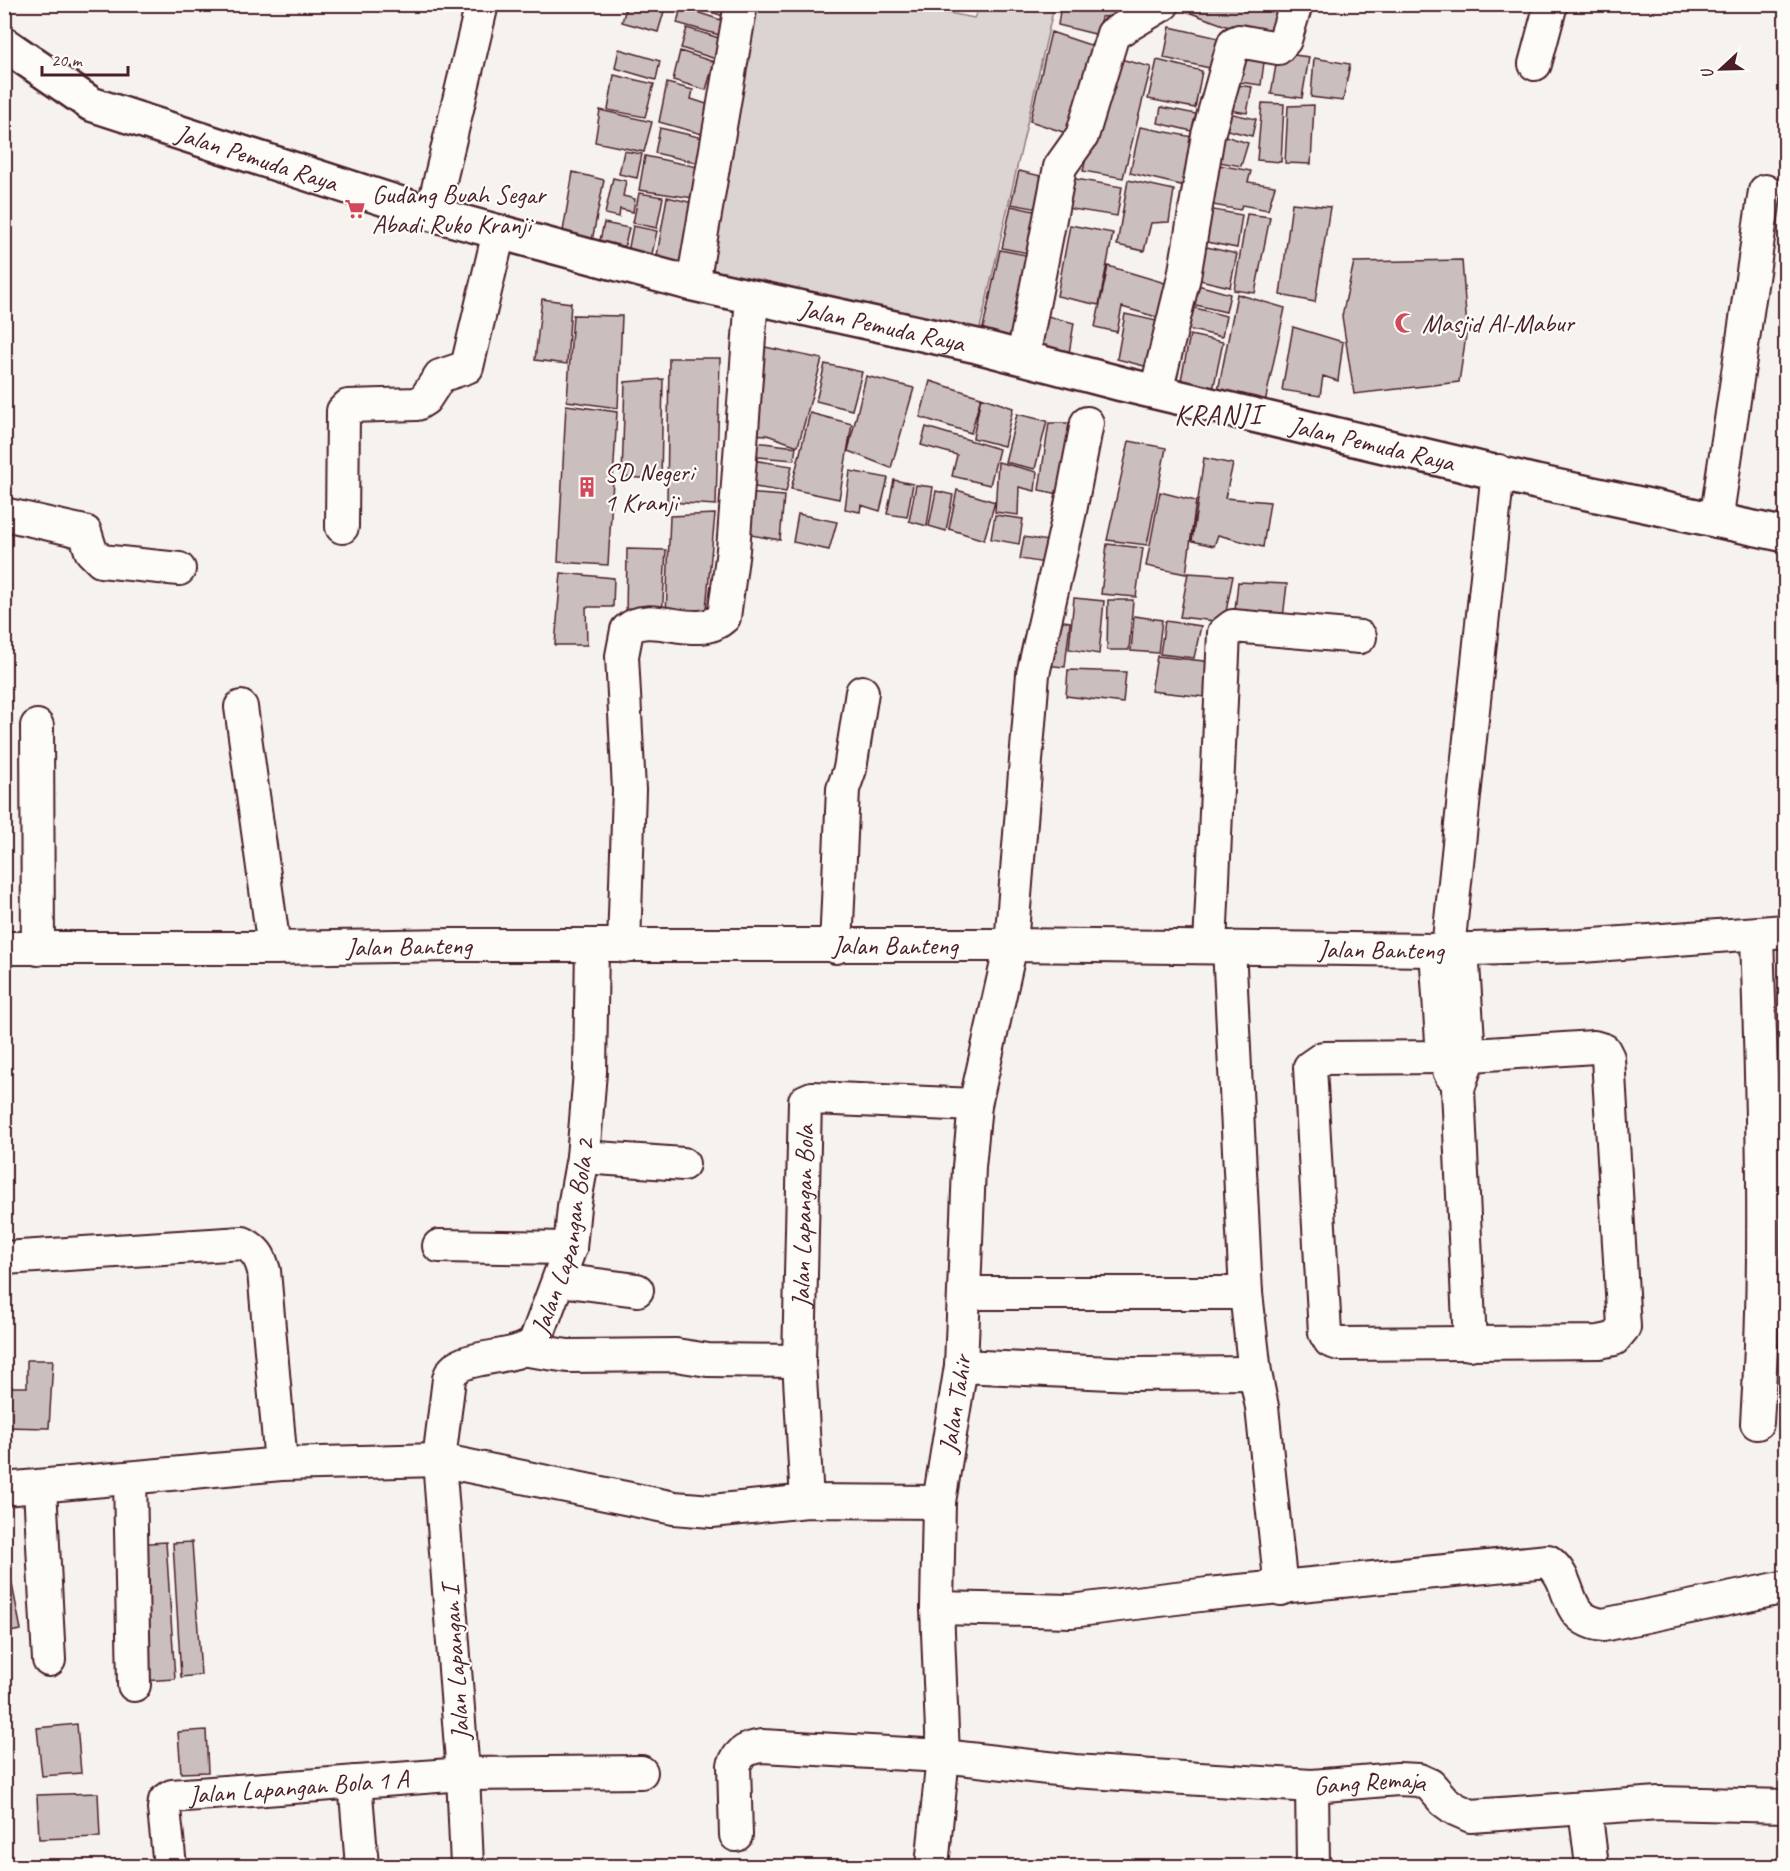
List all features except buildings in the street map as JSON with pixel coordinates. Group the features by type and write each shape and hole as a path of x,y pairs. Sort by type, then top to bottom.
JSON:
{"main road":[{"name":"Jalan Pemuda Raya","path":"4,44 91,104 432,214 693,285 1023,357 1156,392 1785,535"}],"street":[{"path":"432,214 482,4"},
{"path":"693,285 741,4"},
{"path":"1023,357 1060,167 1082,136 1113,34 1163,4"},
{"path":"1156,392 1184,277 1208,135 1234,43 1239,41 1278,48 1285,40 1296,4"},
{"path":"1536,64 1551,4"},
{"path":"1716,521 1765,191"},
{"path":"342,527 343,411 348,406 417,404 425,399 440,376 467,367 499,232"},
{"path":"624,946 629,790 622,676 625,637 627,630 640,623 705,627 716,625 724,617 733,550 752,297"},
{"name":"Jalan Tahir","path":"932,1866 943,1756 937,1608 939,1503 961,1366 969,1167 975,1105 1011,945 1033,674 1070,511 1087,423"},
{"path":"1470,1344 1449,950 1498,471"},
{"path":"4,514 85,532 91,552 101,561 179,569"},
{"path":"1281,1589 1262,1407 1254,1372 1246,1293 1219,947 1224,633 1233,626 1360,637"},
{"path":"836,947 843,789 850,768 862,692"},
{"path":"241,707 274,948"},
{"path":"37,726 38,949"},
{"path":"1756,1423 1764,1326 1771,933"},
{"name":"Jalan Banteng","path":"4,948 1011,945 1449,950 1581,946 1771,933"},
{"name":"Jalan Lapangan Bola 2","path":"439,1460 450,1372 458,1364 527,1350 535,1342 570,1248 574,1207 583,1157 590,1072 592,946"},
{"path":"1594,1047 1604,1050 1608,1058 1624,1327 1614,1339 1599,1342 1339,1344 1330,1341 1325,1333 1310,1067 1323,1058 1456,1057 1594,1047"},
{"name":"Jalan Lapangan Bola","path":"807,1501 799,1361 805,1101 812,1098 975,1105"},
{"path":"583,1157 683,1164"},
{"path":"4,1258 243,1243 255,1249 261,1257 264,1271 280,1464"},
{"path":"439,1245 570,1248"},
{"path":"559,1280 637,1290"},
{"path":"965,1293 1246,1293"},
{"path":"527,1350 568,1356 676,1354 708,1360 799,1361"},
{"path":"961,1366 1132,1374 1254,1372"},
{"path":"4,1489 40,1488 280,1464 439,1460 674,1508 712,1511 807,1501 939,1503"},
{"name":"Jalan Lapangan I","path":"439,1460 463,1774 467,1866"},
{"path":"130,1478 134,1685"},
{"path":"40,1488 49,1660"},
{"path":"937,1608 1071,1611 1208,1594 1281,1589 1548,1561 1557,1568 1571,1605 1580,1617 1603,1625 1785,1587"},
{"name":"Gang Remaja","path":"736,1835 734,1765 738,1756 747,1748 762,1746 943,1756 1074,1771 1312,1786 1398,1779 1419,1780 1430,1785 1444,1801 1455,1809 1471,1816 1659,1803 1785,1806"},
{"name":"Jalan Lapangan Bola 1 A","path":"170,1866 164,1809 165,1801 172,1796 463,1774 641,1772"},
{"path":"355,1782 362,1866"},
{"path":"1312,1786 1313,1866"},
{"path":"1586,1808 1592,1866"}],"shaded area":[{"path":"753,5 909,5 974,18 980,5 1037,5 1053,11 978,337 703,276"}],"place":[{"name":"Gudang Buah Segar Abadi Ruko Kranji","path":"355,209"},
{"name":"Masjid Al-Mabur","path":"1405,323"},
{"name":"SD Negeri 1 Kranji","path":"587,487"}],"district":[{"name":"KRANJI","path":"1218,414"}]}
